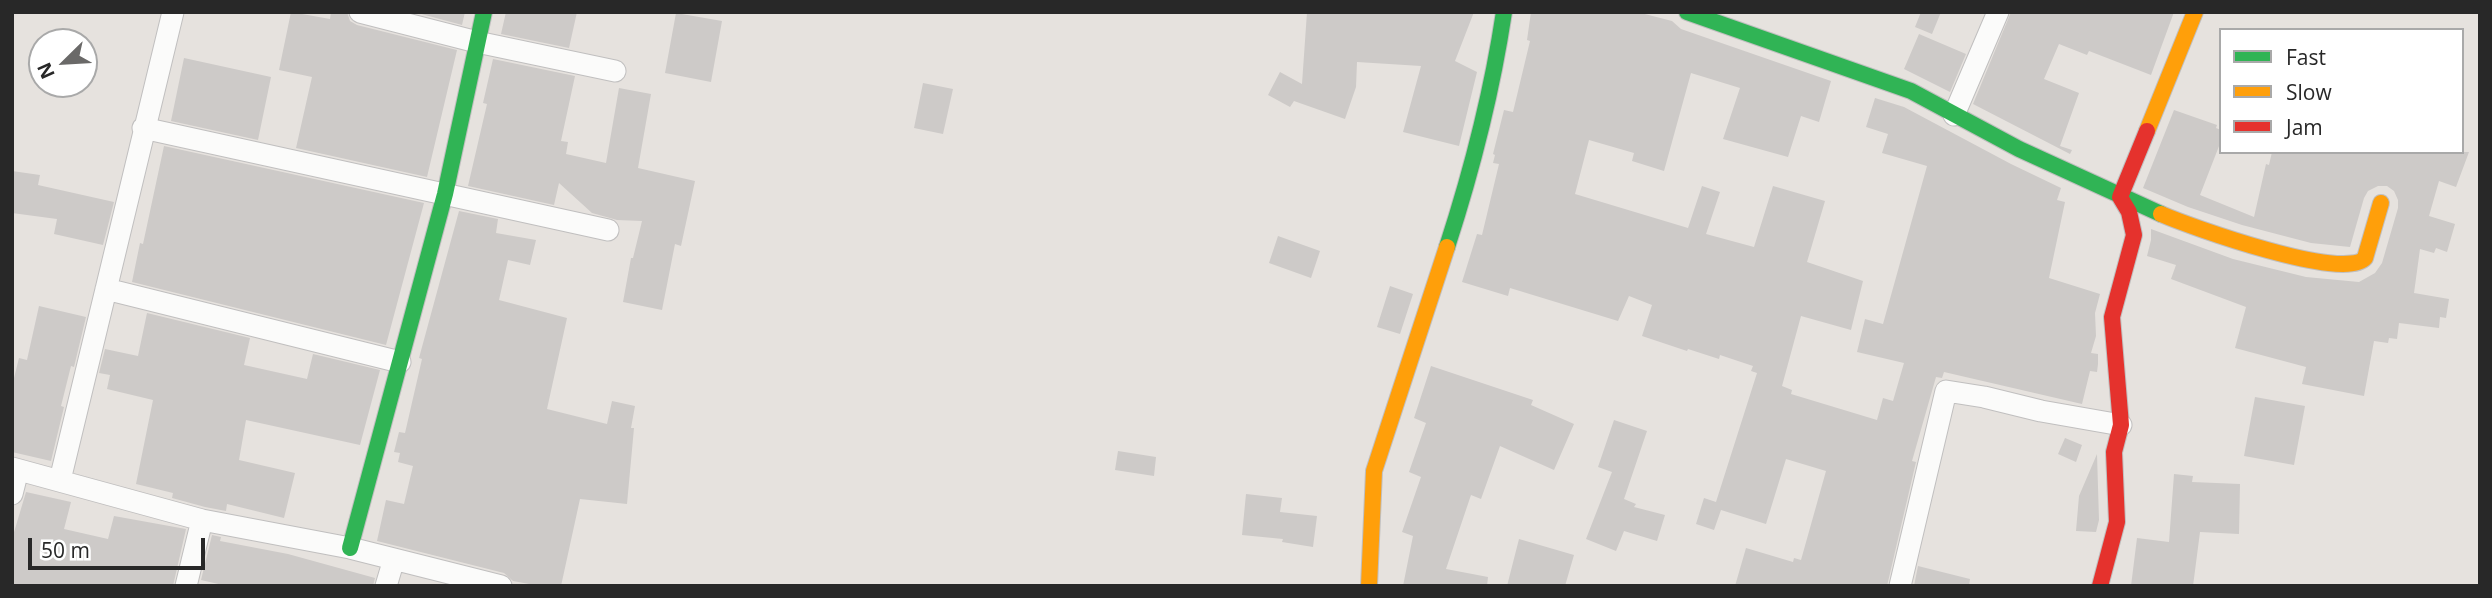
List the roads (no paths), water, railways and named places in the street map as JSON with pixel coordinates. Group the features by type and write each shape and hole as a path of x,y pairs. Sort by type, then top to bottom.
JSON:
{"street":[{"path":"60,480 173,12"},
{"path":"360,12 477,42 615,71"},
{"path":"350,548 445,194 484,12"},
{"path":"1369,586 1374,471 1468,183 1495,71 1504,12"},
{"path":"1687,12 1912,91 2019,149 2120,197 2237,242 2308,260 2353,265 2365,258 2381,203"},
{"path":"1954,115 1997,12"},
{"path":"2120,197 2195,12"},
{"path":"144,128 608,230"},
{"path":"2100,586 2117,522 2114,452 2121,425 2112,317 2134,234 2129,212 2120,197"},
{"path":"106,289 400,362"},
{"path":"1900,586 1946,391 2121,425"},
{"path":"12,494 15,469 202,520 350,548 501,586"},
{"path":"186,586 202,520"},
{"path":"386,586 394,559"}]}
